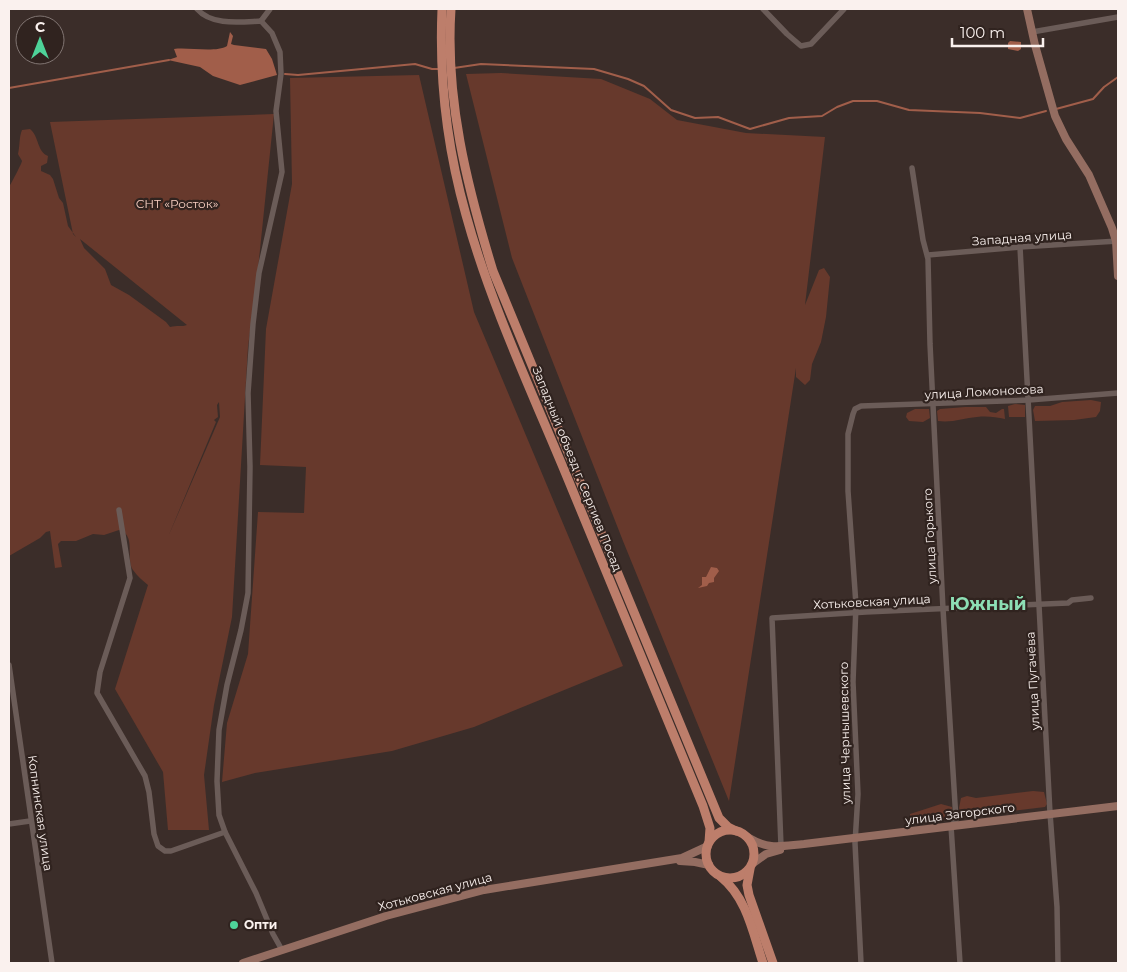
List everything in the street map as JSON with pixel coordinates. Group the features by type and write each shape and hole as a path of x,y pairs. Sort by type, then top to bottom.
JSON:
{"main road":[{"path":"442,9 448,98"},
{"path":"445,49 451,9"},
{"path":"1027,9 1055,116 1066,140 1093,183 1117,241 1118,276"},
{"name":"Западный объезд г. Сергиев Посад","path":"448,98 475,214 493,271 719,818 728,827 736,831"},
{"name":"Западный объезд г. Сергиев Посад","path":"448,98 457,175 466,214 484,273 703,806 710,828 709,844"},
{"name":"улица Загорского","path":"804,844 1118,806"},
{"path":"638,864 686,857 709,844 719,833 727,830 736,831 765,846 804,844"},
{"path":"748,838 752,843 755,854 747,885 773,963"},
{"path":"709,844 707,859 709,865 712,870 733,887 740,898 763,963"},
{"path":"721,877 737,878 766,854 804,844"},
{"path":"638,864 686,861 709,865"},
{"name":"Хотьковская улица","path":"243,963 396,913 467,894 638,864"}],"street":[{"path":"197,9 201,14 213,19 232,22 261,21 272,33 280,52 281,74 276,111 282,172 259,273 252,324 248,393 250,474 248,593 227,685 219,738 217,781 219,815 225,832 282,950"},
{"path":"261,21 270,9"},
{"path":"763,9 801,46 811,44 844,9"},
{"path":"1032,32 1118,17"},
{"name":"улица Горького","path":"912,168 923,240 928,255 943,609 956,820 950,826 960,963"},
{"name":"Западная улица","path":"928,255 1117,241"},
{"name":"улица Пугачёва","path":"1020,247 1050,814 1057,907 1058,963"},
{"name":"улица Ломоносова","path":"853,414 855,409 861,406 934,405 1118,393"},
{"name":"улица Чернышевского","path":"853,414 848,434 848,490 856,613 853,682 858,794 855,838 861,963"},
{"path":"119,510 130,578 100,672 97,693 145,776 155,841 158,846 165,850 178,849 225,832"},
{"name":"Хотьковская улица","path":"781,846 772,618 1068,604 1072,600 1091,598"},
{"name":"Копнинская улица","path":"9,665 30,822 52,963"},
{"path":"9,824 30,822"}],"green space":[{"path":"501,73 601,79 650,99 677,120 746,133 825,137 805,305 819,270 824,268 830,277 826,317 821,342 812,364 810,380 805,385 796,377 796,368 729,801 623,541 512,258 466,74"},
{"path":"419,75 474,312 623,666 474,727 392,751 255,773 222,782 227,723 248,654 258,512 304,513 306,467 260,465 266,329 292,184 290,78"},
{"name":"СНТ «Росток»","path":"274,114 248,347 232,617 214,705 204,775 209,830 168,830 163,772 115,689 148,585 133,570 128,537 119,530 104,535 93,534 76,541 61,541 58,544 62,567 55,568 50,531 9,556 9,187 22,161 18,154 22,130 30,129 33,132 40,148 48,156 47,163 41,166 41,171 50,175 53,179 59,198 63,203 68,226 73,232 50,122","holes":["80,239 187,325 170,327 129,295 111,285 105,269 84,248","219,402 220,417 168,537 216,422 214,420 218,417 217,405"]},
{"path":"1091,400 1101,402 1100,411 1096,417 1074,420 1035,421 1033,410 1035,406 1050,406 1062,402"},
{"path":"1015,404 1025,405 1025,417 1009,417 1008,406"},
{"path":"986,407 990,412 996,413 1004,409 1005,419 981,417 938,421 937,411 940,409"},
{"path":"915,409 929,409 930,418 923,422 909,421 906,417 907,413"},
{"path":"1033,791 1044,792 1047,804 1045,807 962,817 959,808 961,798 967,796 976,798"},
{"path":"941,804 952,807 953,818 913,825 910,820 910,814"}],"shaded area":[{"path":"230,32 233,36 231,44 266,49 272,59 277,75 240,85 213,76 200,67 168,60 177,57 174,49 216,49 227,46"},
{"path":"1010,41 1021,42 1021,49 1018,51 1008,49"},
{"path":"711,567 717,568 719,571 714,578 714,582 698,588 702,585 702,577 706,577"}],"waterway":[{"path":"9,88 169,60"},
{"path":"285,74 298,75 415,64 439,69"},
{"path":"454,68 481,64 594,69 644,86 671,110 695,118 718,117 750,129 789,118 822,116 837,107 853,101 877,101 909,110 980,113 1020,118 1046,111"},
{"path":"1056,109 1093,99 1104,87 1118,77"}],"place":[{"name":"Опти","path":"234,925"}],"district":[{"name":"Южный","path":"988,604"}]}
